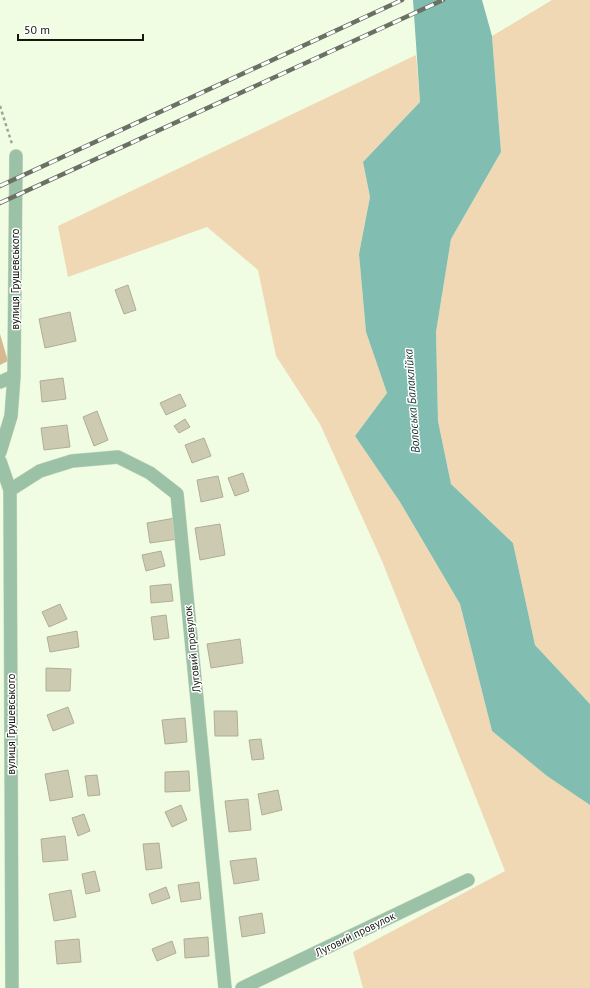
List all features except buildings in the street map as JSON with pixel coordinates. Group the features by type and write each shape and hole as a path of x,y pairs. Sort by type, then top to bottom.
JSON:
{"street":[{"name":"вулиця Грушевського","path":"0,452 11,416 14,376 16,156"},
{"path":"0,382 14,376"},
{"name":"Луговий провулок","path":"10,490 40,471 72,461 118,457 150,473 177,494 225,988"},
{"name":"вулиця Грушевського","path":"0,461 10,490 5,595 12,988"},
{"name":"Луговий провулок","path":"242,988 468,880"}],"path":[{"path":"0,106 16,156"}],"shaded area":[{"path":"552,0 590,0 590,704 535,645 513,543 451,484 438,421 436,332 451,239 501,152 492,36"},
{"path":"416,55 420,102 363,162 370,197 359,254 366,332 387,393 355,436 400,502 460,604 492,731 547,776 590,805 590,988 363,988 353,952 505,871 382,561 320,424 276,356 258,270 207,227 68,277 58,226"},
{"path":"0,334 8,361 0,365"}],"water":[{"name":"Волоська Балаклійка","path":"413,0 482,0 492,36 501,152 451,239 436,332 438,421 451,484 513,543 535,645 590,704 590,805 547,776 492,731 460,604 400,502 355,436 387,393 366,332 359,254 370,197 363,162 420,102"}],"railway":[{"path":"0,186 402,0"},
{"path":"0,203 443,0"}]}
